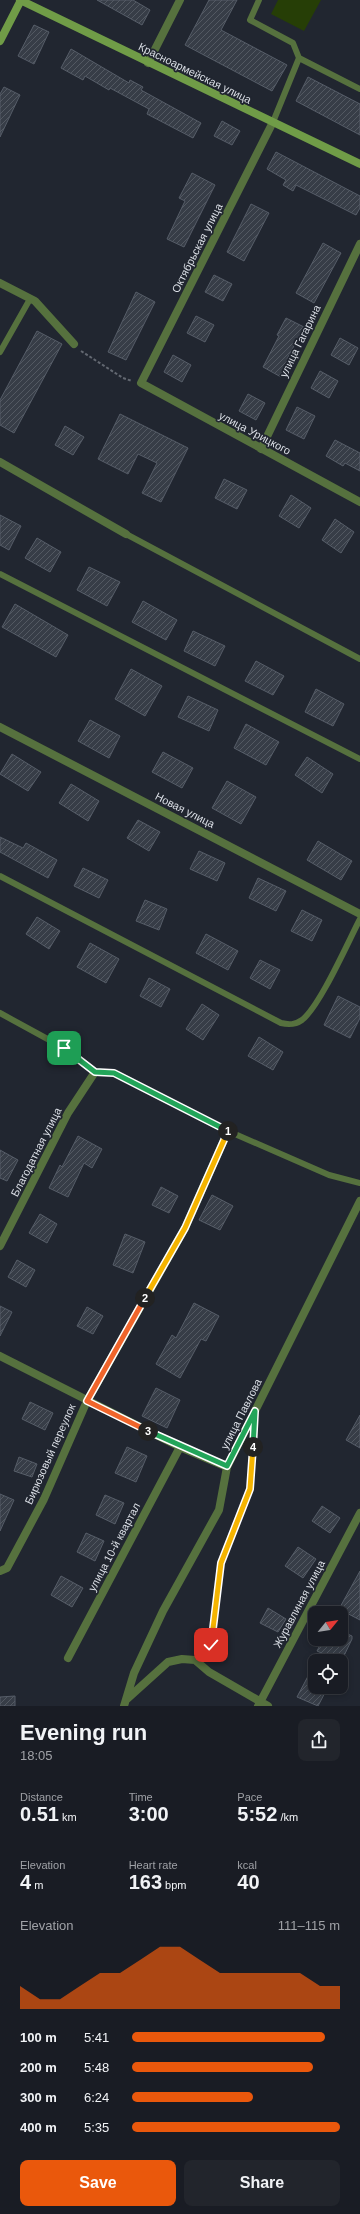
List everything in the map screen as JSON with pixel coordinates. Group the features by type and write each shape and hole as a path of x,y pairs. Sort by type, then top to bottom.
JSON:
{"street":[{"path":"0,41 20,0"},
{"name":"Красноармейская улица","path":"20,0 360,164"},
{"path":"148,63 180,0"},
{"name":"Октябрьская улица","path":"141,383 273,122"},
{"name":"улица Гагарина","path":"261,449 360,244"},
{"path":"0,283 35,301 74,344"},
{"name":"улица Урицкого","path":"141,383 360,502"},
{"path":"0,462 126,534"},
{"name":"Новая улица","path":"0,727 360,914"},
{"name":"Благодатная улица","path":"0,1246 68,1113 95,1072"},
{"name":"Бирюзовый переулок","path":"0,1571 7,1568 44,1499 87,1401 185,1228 228,1131"},
{"name":"улица Павлова","path":"124,1704 134,1673 163,1612 219,1510 227,1466 360,1201"},
{"path":"0,1356 180,1447 227,1466"},
{"name":"улица 10-й квартал","path":"68,1658 180,1447"},
{"name":"Журавлиная улица","path":"259,1704 360,1513"},
{"path":"124,1704 168,1662 182,1659 195,1660 214,1675 259,1704 268,1706"}],"lane":[{"path":"259,0 250,20 294,43 299,58 273,122"},
{"path":"299,58 360,89"},
{"path":"0,352 30,298"},
{"path":"126,534 360,659"},
{"path":"0,574 360,759"},
{"path":"0,876 274,1020 291,1025 302,1020 316,1002 360,919"},
{"path":"0,1013 64,1048 95,1072 114,1073 228,1131 330,1175 360,1183"}],"path":[{"path":"74,344 84,355 103,367 123,378 141,383"},
{"path":"214,1675 211,1645 221,1563 250,1489 253,1439"}],"green space":[{"path":"278,0 321,0 304,31 271,14"}],"building":[{"path":"97,0 133,0 150,10 142,25"},
{"path":"209,0 237,0 221,30 287,65 272,91 185,45"},
{"path":"34,25 49,32 34,64 18,56"},
{"path":"71,49 129,83 130,80 143,87 141,90 201,123 193,138 147,114 149,109 110,88 109,90 85,76 83,80 61,68"},
{"path":"308,77 360,104 360,135 296,101"},
{"path":"4,87 20,95 0,137 0,94"},
{"path":"222,121 240,131 232,145 214,136"},
{"path":"276,152 360,196 360,208 356,215 296,185 293,191 283,185 286,180 267,169"},
{"path":"192,173 215,185 184,247 167,239 185,201 179,198"},
{"path":"251,204 269,213 244,261 227,252"},
{"path":"323,243 341,253 314,303 296,293"},
{"path":"214,275 232,284 223,301 205,292"},
{"path":"136,292 155,302 126,360 108,352"},
{"path":"196,316 214,325 205,342 187,333"},
{"path":"286,318 304,327 287,359 289,360 281,377 263,367 279,336 277,335"},
{"path":"37,331 62,344 14,433 0,425 0,400"},
{"path":"340,338 358,348 349,365 331,355"},
{"path":"173,355 191,365 182,382 164,372"},
{"path":"320,371 338,381 329,398 311,388"},
{"path":"248,394 265,403 256,420 239,411"},
{"path":"297,407 315,416 304,439 286,430"},
{"path":"120,414 188,448 161,502 142,493 157,463 138,454 128,474 98,459"},
{"path":"65,426 84,437 73,455 55,445"},
{"path":"335,440 360,453 360,471 345,463 343,466 326,456"},
{"path":"224,479 247,490 237,509 215,498"},
{"path":"291,495 311,508 299,528 279,516"},
{"path":"0,515 21,526 9,550 0,545"},
{"path":"335,519 354,532 341,553 322,540"},
{"path":"37,538 61,552 50,572 25,558"},
{"path":"89,567 120,582 107,606 77,590"},
{"path":"143,601 177,620 166,640 132,622"},
{"path":"15,604 68,635 56,657 2,627"},
{"path":"193,631 225,646 215,666 184,651"},
{"path":"256,661 284,676 273,695 245,681"},
{"path":"131,669 162,686 145,716 115,699"},
{"path":"316,689 344,704 333,726 305,712"},
{"path":"188,696 218,710 209,731 178,717"},
{"path":"90,720 120,736 109,758 78,741"},
{"path":"246,724 279,742 266,765 234,748"},
{"path":"163,752 193,768 182,788 152,772"},
{"path":"12,754 41,772 28,791 0,774"},
{"path":"307,757 333,774 322,793 295,775"},
{"path":"227,781 256,797 241,824 212,808"},
{"path":"71,784 99,801 88,821 59,803"},
{"path":"138,820 160,832 149,851 127,838"},
{"path":"0,837 23,848 26,843 57,860 48,878 0,852"},
{"path":"318,841 352,861 341,880 307,860"},
{"path":"199,851 225,863 217,881 190,869"},
{"path":"83,868 108,880 99,898 74,886"},
{"path":"258,878 286,891 276,911 249,898"},
{"path":"145,900 167,909 159,930 136,921"},
{"path":"302,910 322,920 312,941 291,931"},
{"path":"37,917 60,931 49,949 26,934"},
{"path":"206,934 238,951 228,970 196,953"},
{"path":"90,943 119,959 106,983 77,967"},
{"path":"260,960 280,970 270,989 250,978"},
{"path":"149,978 170,989 161,1007 140,996"},
{"path":"338,996 360,1007 360,1018 350,1038 324,1025"},
{"path":"202,1004 219,1015 203,1040 186,1029"},
{"path":"259,1037 283,1052 273,1070 248,1056"},
{"path":"78,1136 102,1149 92,1168 84,1163 68,1197 49,1188 60,1165 62,1167"},
{"path":"0,1150 18,1160 7,1181 0,1178"},
{"path":"161,1187 178,1196 169,1213 152,1205"},
{"path":"212,1195 233,1206 220,1230 199,1220"},
{"path":"40,1214 57,1224 47,1243 29,1233"},
{"path":"125,1234 145,1242 133,1273 113,1265"},
{"path":"17,1260 35,1270 26,1287 8,1277"},
{"path":"194,1303 219,1316 206,1341 201,1339 180,1378 156,1364 172,1335 176,1338"},
{"path":"0,1306 12,1312 0,1336"},
{"path":"87,1307 103,1316 93,1334 77,1326"},
{"path":"156,1388 180,1400 167,1428 142,1416"},
{"path":"30,1402 53,1413 45,1430 22,1419"},
{"path":"360,1415 360,1448 346,1440"},
{"path":"127,1447 147,1456 136,1482 115,1473"},
{"path":"19,1457 37,1464 32,1477 14,1471"},
{"path":"0,1494 14,1500 0,1531"},
{"path":"105,1495 124,1503 115,1524 96,1515"},
{"path":"322,1506 340,1518 330,1533 312,1521"},
{"path":"86,1533 104,1541 95,1561 77,1552"},
{"path":"298,1547 316,1559 303,1578 285,1566"},
{"path":"360,1571 360,1620 348,1614 348,1606 341,1606"},
{"path":"61,1576 83,1588 72,1607 51,1595"},
{"path":"268,1608 286,1619 278,1632 260,1623"},
{"path":"348,1634 352,1636 345,1654 324,1654 317,1651 320,1646 348,1646"},
{"path":"308,1676 308,1694 324,1694 318,1706 297,1697"},
{"path":"15,1696 15,1706 0,1706 0,1697"}],"route":[{"path":"64,1048 95,1072 114,1073 228,1131 185,1228 87,1401 180,1447 227,1466 255,1411 250,1489 221,1563 211,1645"}]}
